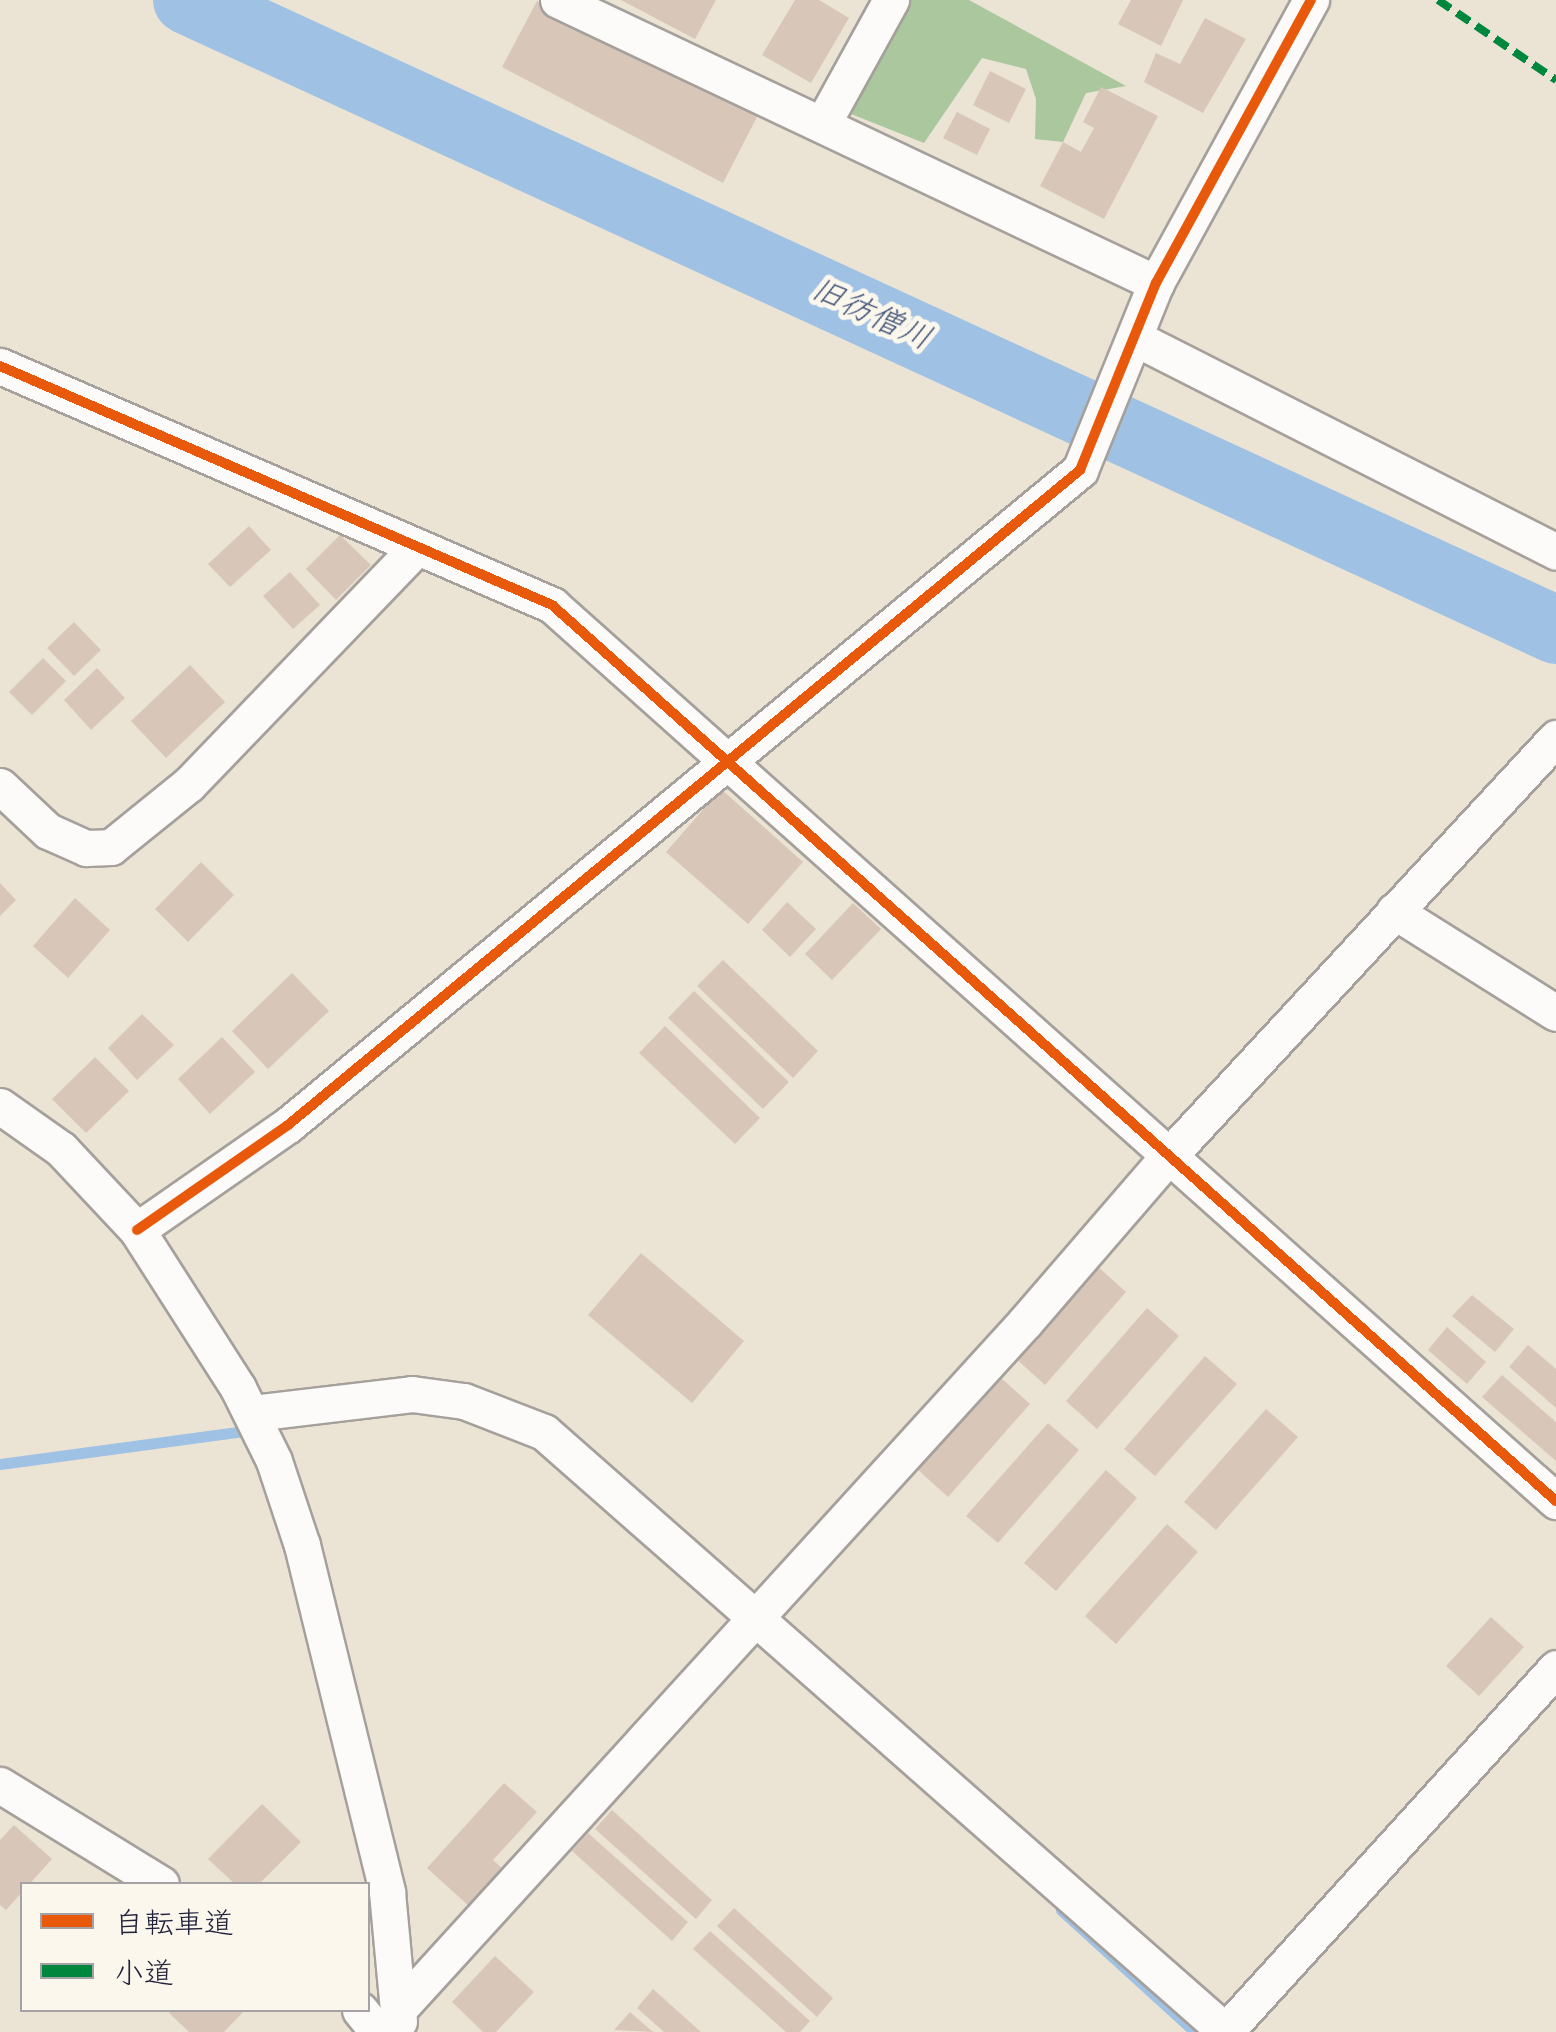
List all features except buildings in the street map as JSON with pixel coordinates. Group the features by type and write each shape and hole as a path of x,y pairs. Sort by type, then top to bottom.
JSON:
{"street":[{"path":"558,0 1156,284"},
{"path":"823,123 891,0"},
{"path":"137,1230 288,1125 1080,470 1137,339 1156,284 1311,0"},
{"path":"1137,339 1556,552"},
{"path":"0,366 552,604 1166,1158 1556,1501"},
{"path":"0,786 48,831 86,848 110,847 189,784 417,546"},
{"path":"392,2024 1166,1158 1556,738"},
{"path":"1394,910 1556,1013"},
{"path":"0,1106 61,1148 137,1230 253,1413 302,1545 387,1892 392,2024"},
{"path":"253,1413 412,1394 504,1414 544,1432 592,1469 757,1614 1226,2032 1556,1668"},
{"path":"0,1785 158,1882"},
{"path":"365,2012 392,2024"}],"green space":[{"path":"900,0 969,0 1126,86 1086,93 1063,142 1035,139 1036,99 1026,69 982,58 924,143 831,106"}],"waterway":[{"name":"旧彷僧川","path":"187,0 1556,630"},
{"path":"0,1464 253,1430"},
{"path":"1061,1910 1195,2032"}],"marked path":[{"path":"1438,0 1556,80"}],"cycle path":[{"path":"137,1230 288,1125 1080,470 1156,283 1311,0"},
{"path":"0,366 552,605 1556,1501"}]}
